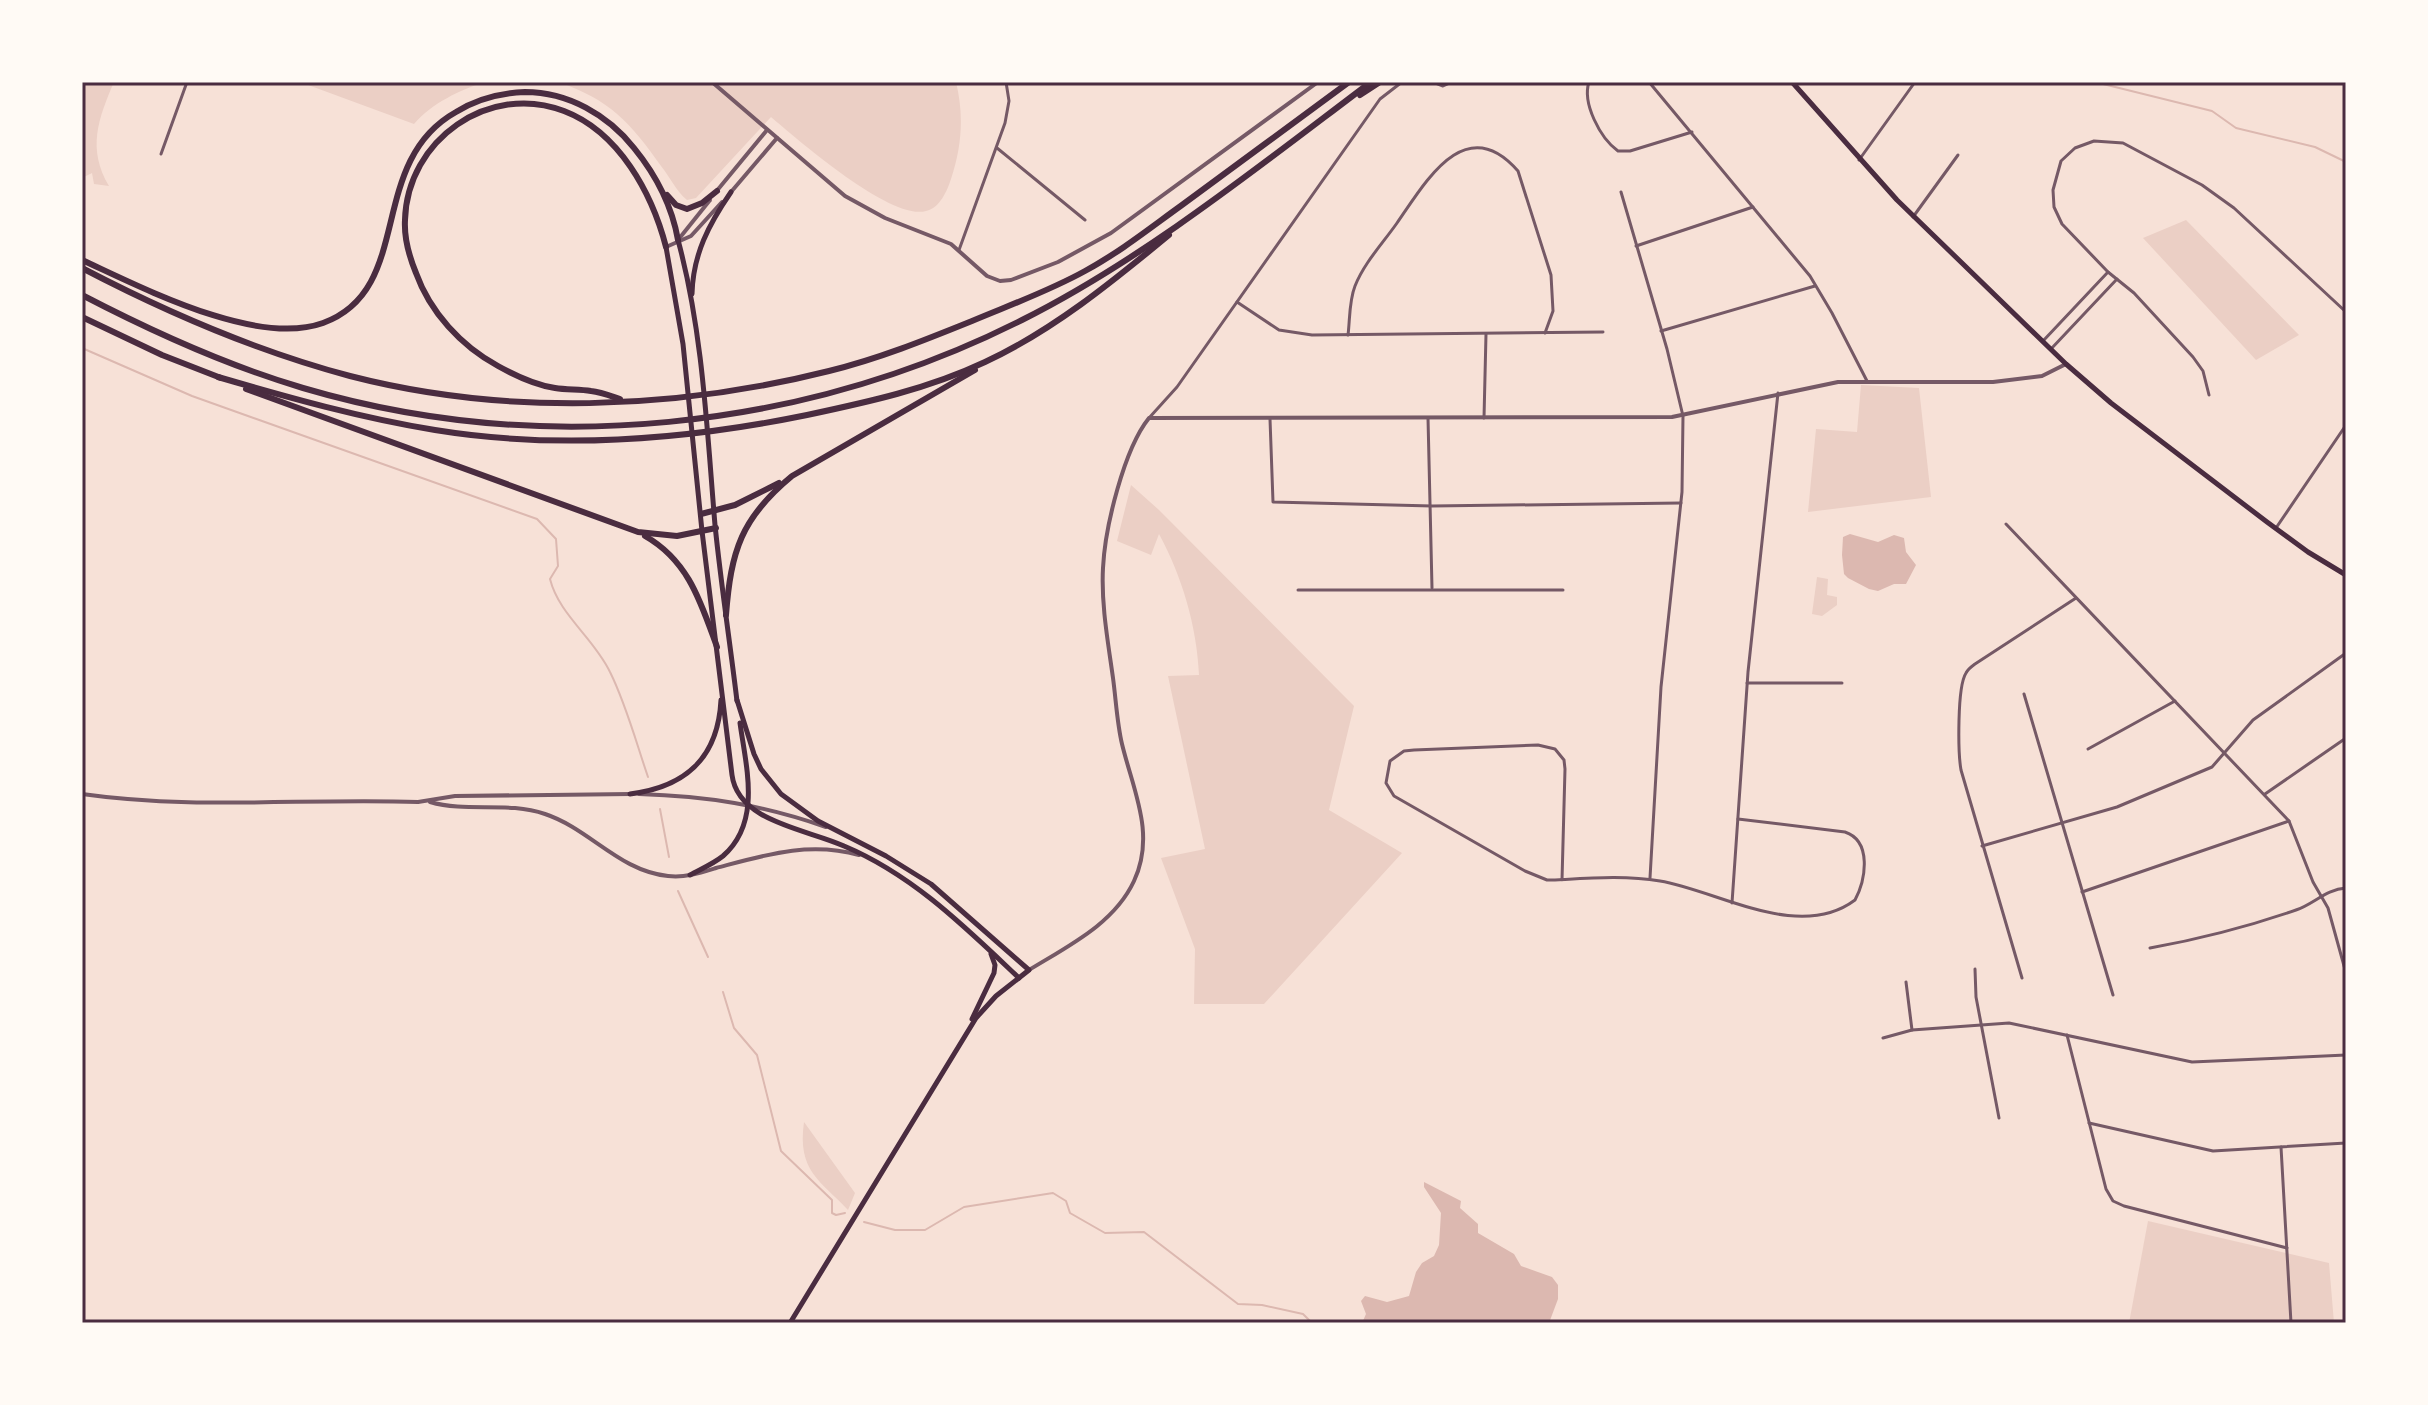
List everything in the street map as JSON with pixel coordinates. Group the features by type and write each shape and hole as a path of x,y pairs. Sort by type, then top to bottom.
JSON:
{"highway":[{"path":"82,268 178,316 234,339 353,376 482,398 570,403 628,401 740,388 827,372 910,345 1058,284 1129,244 1349,82"},
{"path":"82,295 151,330 279,380 342,398 432,416 505,424 636,425 719,417 816,397 882,378 954,352 1022,321 1092,281 1208,202 1371,82"},
{"path":"1309,128 1380,82"},
{"path":"82,260 154,294 226,318 281,328 324,322 356,303 376,274 403,175 426,136 447,117 463,108 502,94 545,94 588,108 617,129 630,143 676,205 687,209 702,203 717,191"},
{"path":"628,401 593,391 556,388 534,382 497,366 464,342 438,313 420,284 407,244 405,221 409,195 416,171 431,146 463,120 493,107 512,104 546,106 579,118 619,154 654,207 666,247"},
{"path":"658,182 678,240"},
{"path":"701,514 747,500 792,476 1043,329 1094,294 1208,202"},
{"path":"82,317 162,355 268,398 638,532 667,536 716,528"},
{"path":"218,377 350,414 438,431 525,439 608,440 726,430 857,405 919,389 991,359"},
{"path":"726,615 729,573 741,534 769,495 792,476"},
{"path":"638,532 673,558 691,580 703,603 717,647"}],"main road":[{"path":"1792,82 1913,217 2066,364 2111,403 2276,528 2346,575"},
{"path":"693,315 693,275 700,245 731,192"},
{"path":"678,240 700,368 749,804 743,829 734,844 721,858 690,875"},
{"path":"666,247 686,370 733,786 762,817 837,842 923,892 1019,978"},
{"path":"630,794 668,786 695,767 715,734 722,687"},
{"path":"737,700 746,736 767,777 799,808 931,884 1029,970 986,1006 964,1036 790,1323"},
{"path":"964,1036 994,973 995,965 989,950"}],"street":[{"path":"161,154 187,82"},
{"path":"712,82 856,203 885,218 943,240 987,276 1000,281 1011,280 1058,262 1111,233 1318,82"},
{"path":"959,250 1008,111 1006,82"},
{"path":"1029,970 1083,936 1115,911 1139,870 1143,823 1120,733 1107,636 1103,568 1134,440 1177,387 1380,99 1402,82"},
{"path":"1433,82 1443,86 1452,82"},
{"path":"1589,82 1586,93 1589,106 1602,132 1618,151 1630,151 1692,132"},
{"path":"1649,82 1816,286 1867,381"},
{"path":"1859,160 1915,82"},
{"path":"666,247 678,240 767,130"},
{"path":"678,240 685,240 696,232 777,138"},
{"path":"2209,395 2203,371 2193,357 2134,293 2108,272 2062,224 2053,199 2055,181 2061,161 2075,148 2094,141 2123,143 2213,191 2346,312"},
{"path":"997,148 1085,220"},
{"path":"1348,335 1353,294 1368,263 1436,168 1450,155 1467,149 1495,153 1518,171 1551,275 1553,311 1545,333"},
{"path":"1913,217 1958,155"},
{"path":"1621,192 1683,416 1681,503 1661,687 1650,880"},
{"path":"1636,246 1753,207"},
{"path":"2043,341 2108,272"},
{"path":"2051,349 2117,279"},
{"path":"1661,331 1816,286"},
{"path":"1237,302 1279,330 1312,335 1603,332"},
{"path":"1484,418 1486,333"},
{"path":"1149,418 1683,416 1838,382 1966,384 2022,380 2042,376 2066,364"},
{"path":"1732,903 1747,683 1778,393"},
{"path":"1428,418 1432,588"},
{"path":"1270,419 1273,502 1432,506 1681,503"},
{"path":"2276,528 2346,425"},
{"path":"2006,524 2289,821 2331,916 2346,973"},
{"path":"1298,590 1563,590"},
{"path":"2022,978 1959,760 1963,679 1967,670 1983,658 2076,598"},
{"path":"1982,846 2117,807 2212,767 2253,720 2346,653"},
{"path":"1747,683 1842,683"},
{"path":"2024,694 2113,995"},
{"path":"2088,749 2175,701"},
{"path":"2265,794 2346,738"},
{"path":"1562,880 1565,769 1564,760 1555,749 1538,745 1414,750 1404,751 1390,761 1386,783 1394,796 1525,871 1547,880 1562,880 1650,880 1786,916 1839,909 1855,900 1863,879 1862,847 1860,841 1850,834 1738,819"},
{"path":"82,794 169,803 428,801 455,796 630,794 703,797 749,804 832,829"},
{"path":"428,801 445,806 533,810 557,818 640,870 670,876 690,875 800,848 836,849 871,859"},
{"path":"2082,892 2289,821"},
{"path":"2150,948 2242,929 2309,906 2320,896 2346,888"},
{"path":"1975,969 1981,1027 1999,1118"},
{"path":"1906,982 1912,1030"},
{"path":"1883,1038 1912,1030 2009,1023 2192,1062 2346,1055"},
{"path":"2067,1035 2106,1189 2118,1204 2287,1248"},
{"path":"2089,1123 2204,1150 2346,1143"},
{"path":"2281,1147 2291,1323"}],"shaded area":[{"path":"82,82 114,82 97,134 98,159 109,186 94,184 92,173 82,178"},
{"path":"300,82 485,82 447,98 414,124"},
{"path":"558,82 956,82 961,118 958,155 939,203 926,211 910,211 869,192 771,117 696,198 687,200 639,137 617,114 591,96"},
{"path":"2186,220 2299,335 2256,360 2143,238"},
{"path":"1861,385 1919,388 1931,497 1808,512 1816,429 1857,432"},
{"path":"1131,485 1354,706 1329,810 1402,853 1264,1004 1194,1004 1195,949 1161,858 1205,849 1168,676 1199,675 1198,657 1187,602 1159,534 1151,555 1117,541"},
{"path":"1850,534 1878,542 1894,535 1904,538 1906,552 1916,565 1906,584 1894,584 1878,591 1848,578 1844,574 1842,555 1843,537"},
{"path":"1817,577 1828,579 1827,595 1837,597 1837,605 1822,616 1812,614"},
{"path":"804,1122 855,1193 848,1210 820,1182 807,1163"},
{"path":"1424,1182 1461,1201 1460,1208 1478,1224 1478,1233 1514,1254 1521,1266 1552,1277 1558,1285 1558,1299 1549,1323 1362,1323 1366,1314 1361,1301 1365,1296 1387,1302 1409,1296 1416,1272 1422,1263 1434,1256 1439,1245 1441,1213 1424,1187"},
{"path":"2148,1221 2329,1263 2334,1323 2129,1323"}],"waterway":[{"path":"2095,82 2212,111 2236,128 2315,147 2346,162"},
{"path":"82,348 192,396 537,519 556,539 558,566 550,579 555,592 610,672 648,777"},
{"path":"660,809 669,857"},
{"path":"678,891 708,957"},
{"path":"723,992 734,1028 757,1055 781,1151 832,1200 832,1213 845,1213"},
{"path":"864,1222 895,1230 925,1230 964,1207 1053,1193 1066,1201 1070,1213 1105,1233 1144,1232 1238,1304 1262,1305 1303,1314 1312,1323"}]}
